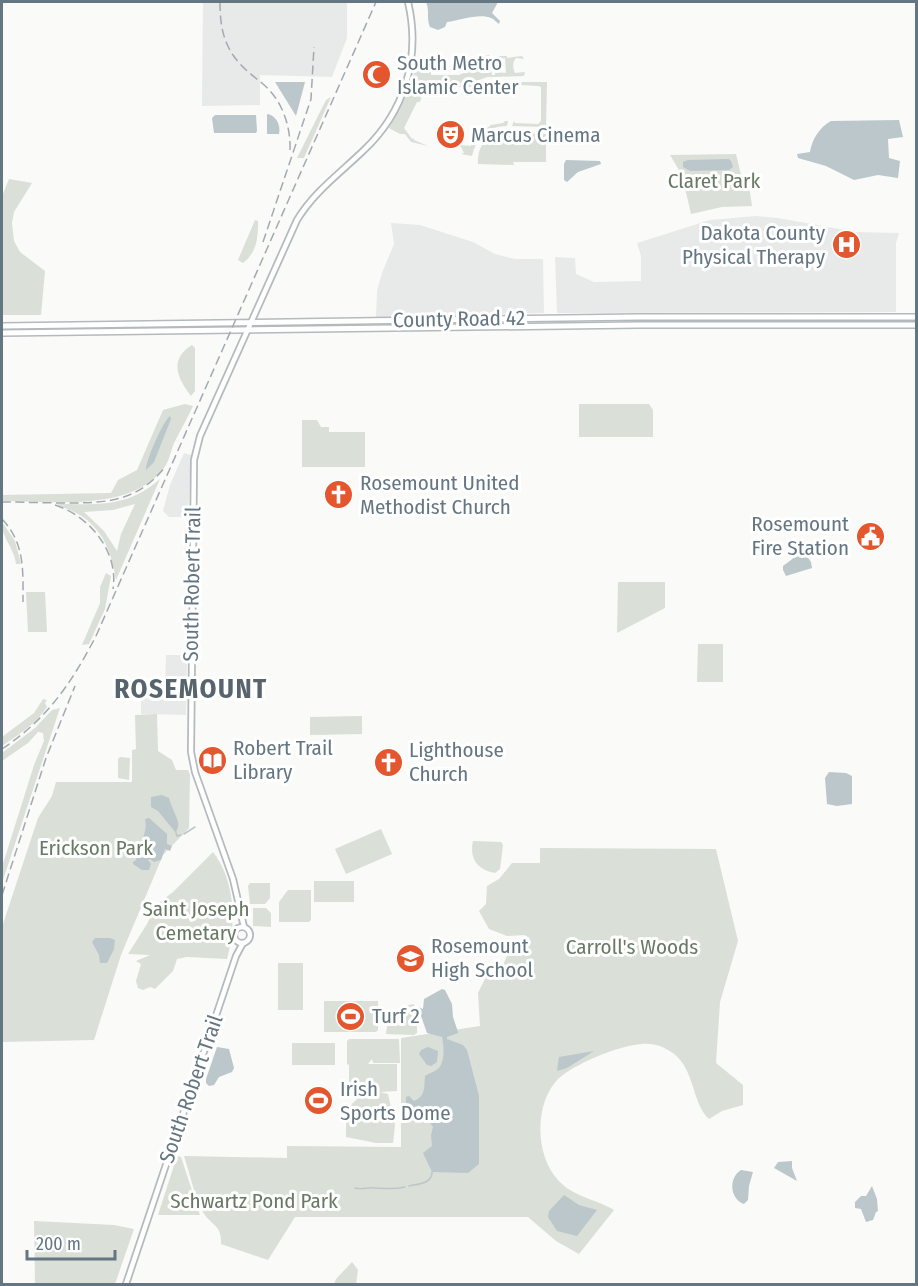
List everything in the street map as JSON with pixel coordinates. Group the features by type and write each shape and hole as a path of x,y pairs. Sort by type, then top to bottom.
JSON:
{"highway":[{"name":"County Road 42","path":"2,326 725,316 916,316"},
{"path":"672,325 677,322 721,322 725,316"},
{"path":"398,328 452,326 462,319"},
{"name":"County Road 42","path":"2,333 672,325 916,325"}],"main road":[{"path":"250,323 294,225 304,208 319,190 373,142 394,114 407,83 412,56 413,32 408,2"},
{"name":"South Robert Trail","path":"241,928 233,879 195,772 191,752 192,553 194,460 200,436 250,323"},
{"path":"241,928 250,935 236,956 234,935 241,928"},
{"path":"236,941 243,943"},
{"name":"South Robert Trail","path":"126,1284 236,956"}],"shaded area":[{"path":"203,2 347,2 347,38 332,77 260,75 260,105 202,106"},
{"path":"426,2 498,2 492,13 500,21 499,24 491,18 475,17 447,22 445,27 438,30 430,27"},
{"path":"275,82 305,82 296,116"},
{"path":"267,114 273,116 277,121 279,134 267,134"},
{"path":"215,115 256,115 257,131 256,133 214,133 212,118"},
{"path":"899,120 903,137 888,139 889,158 900,161 898,178 878,175 854,180 826,166 798,158 797,154 810,152 817,134 831,121"},
{"path":"729,159 733,167 729,170 690,171 683,167 683,162 688,160"},
{"path":"566,160 600,161 601,164 578,172 567,182 564,180"},
{"path":"755,216 856,232 899,233 896,243 896,312 557,313 555,257 575,258 576,274 594,282 641,281 641,256 637,243 710,220"},
{"path":"391,223 420,225 473,242 495,254 515,259 543,259 544,313 376,317 377,291 394,244"},
{"path":"170,416 171,419 154,462 146,470 155,442"},
{"path":"184,453 191,455 188,517 169,517 163,511 170,485"},
{"path":"806,555 811,562 812,568 786,576 783,566 795,557"},
{"path":"166,655 187,655 186,715 141,714 141,694 165,694"},
{"path":"829,772 846,773 852,776 852,804 837,806 827,804 825,778"},
{"path":"162,795 169,798 178,821 176,833 158,811 151,807 151,797"},
{"path":"149,818 167,834 167,844 172,846 170,851 165,849 161,860 154,862 148,860 151,864 149,870 142,870 133,862 137,854 143,852 145,819"},
{"path":"95,938 115,940 114,949 107,963 100,963 99,955 92,942"},
{"path":"442,989 445,990 452,1004 458,1032 447,1039 463,1045 467,1050 479,1096 479,1164 468,1173 432,1172 423,1153 432,1146 433,1127 429,1121 414,1122 406,1117 406,1097 409,1096 414,1101 421,1097 424,1091 425,1076 441,1065 444,1049 442,1037 427,1033 418,1007 423,1009 424,999"},
{"path":"217,1047 229,1049 234,1068 232,1072 219,1077 214,1085 209,1086 206,1079"},
{"path":"428,1047 438,1051 437,1062 431,1066 427,1065 419,1054 421,1050"},
{"path":"594,1051 567,1068 557,1071 559,1057"},
{"path":"792,1161 797,1181 774,1168 778,1162"},
{"path":"741,1170 753,1172 748,1200 744,1204 736,1198 732,1188 734,1178"},
{"path":"872,1186 877,1199 878,1211 873,1220 866,1222 861,1209 855,1208 855,1202 861,1196 866,1196"},
{"path":"564,1195 579,1205 597,1210 577,1236 557,1231 548,1217 549,1211"}],"green space":[{"path":"489,55 491,59 480,58 481,73 488,73 491,70 492,75 495,75 495,72 506,73 505,58 495,60 497,56 507,56 507,58 522,56 524,59 516,58 513,68 515,73 525,72 524,76 487,77 479,80 478,87 424,87 420,102 417,102 404,128 412,139 428,146 411,142 405,134 389,128 412,85 416,59 431,61 431,75 459,75 466,72 465,69 471,67 475,61 481,57"},
{"path":"520,82 547,82 546,127 512,126 514,121 515,123 538,124 541,121 541,87 520,85"},
{"path":"331,97 304,158 297,158 326,100"},
{"path":"508,121 507,126 488,130 480,138 472,156 461,154 464,153 460,145 471,146 472,131 479,134 491,125"},
{"path":"499,133 546,134 546,162 513,162 514,165 478,164 482,144 489,137"},
{"name":"Claret Park","path":"736,154 741,175 750,192 752,206 722,207 691,214 682,175 670,155"},
{"path":"9,179 32,183 14,212 12,223 14,241 20,252 45,271 41,315 2,315 2,196"},
{"path":"255,220 258,221 256,244 248,259 243,263 238,260"},
{"path":"192,345 195,348 195,391 191,396 179,376 178,363 180,357"},
{"path":"185,404 193,406 174,443 169,460 152,480 134,491 91,501 2,501 2,495 111,493 118,480 137,470 163,410"},
{"path":"579,404 649,404 653,410 653,437 579,437"},
{"path":"302,420 317,420 321,427 329,427 329,432 365,432 365,467 302,467"},
{"path":"160,479 116,580 110,553 97,530 80,515 57,504 99,504 124,500","holes":["135,504 121,534 117,551 104,531 84,512 113,510"]},
{"path":"2,522 15,541 21,564 16,564"},
{"path":"106,573 111,576 105,609 89,644 82,645 100,603 100,587"},
{"path":"618,582 665,582 665,608 617,633"},
{"path":"26,592 45,592 47,632 28,632"},
{"path":"698,644 723,644 723,682 697,682"},
{"path":"43,699 47,700 45,703 47,707 38,719 2,746 2,737 34,713"},
{"path":"60,708 2,883 2,867 34,765 44,741 43,733 38,732 28,743 2,761 2,753 35,728 52,710"},
{"name":"Erickson Park","path":"157,714 158,751 172,760 176,770 188,770 190,775 189,828 163,855 121,955 94,1040 2,1042 2,927 38,818 52,796 56,782 132,782 132,750 136,749 135,715"},
{"path":"362,716 362,734 310,735 310,717"},
{"path":"120,757 130,758 129,780 118,778 118,759"},
{"path":"381,829 392,854 346,874 335,849"},
{"path":"473,841 501,842 503,845 500,869 495,873 489,872 476,863 472,853"},
{"name":"Carroll's Woods","path":"540,848 716,849 738,941 720,1002 716,1063 743,1085 743,1105 722,1111 709,1119 699,1103 684,1065 668,1050 652,1044 633,1045 610,1052 575,1067 558,1079 550,1089 541,1115 542,1144 550,1170 564,1186 614,1210 579,1254 556,1241 528,1217 295,1217 268,1260 221,1244 218,1229 206,1217 200,1205 184,1156 287,1158 287,1146 401,1147 401,1038 480,1026 478,993 486,977 500,972 510,949 522,948 530,938 524,935 507,936 489,929 479,911 486,904 487,886 499,879 512,863 540,863"},
{"name":"Saint Joseph Cemetary","path":"213,852 226,876 232,903 232,931 227,959 187,957 177,959 173,971 155,989 138,988 136,981 141,964 136,961 150,955 128,954 156,905 173,892"},
{"path":"314,881 354,881 354,902 314,902"},
{"path":"250,883 270,883 270,898 265,904 250,904 248,886"},
{"path":"288,890 311,890 311,920 309,922 279,922 279,902"},
{"path":"253,908 266,908 271,913 271,927 253,926"},
{"path":"278,963 303,963 303,1010 278,1010"},
{"name":"Turf 2","path":"324,1001 378,1001 378,1030 376,1032 324,1032"},
{"path":"414,1004 417,1033 414,1035 386,1034 388,1023 397,1010"},
{"path":"349,1039 399,1039 400,1063 373,1063 372,1059 368,1064 397,1064 397,1091 380,1092 388,1094 395,1125 393,1143 376,1143 346,1137 349,1108 357,1099 372,1092 349,1092 347,1041"},
{"path":"292,1043 335,1043 335,1065 292,1065"},
{"path":"177,1156 181,1157 200,1215 158,1215"},
{"path":"34,1221 114,1225 134,1229 115,1284 35,1284"},
{"path":"352,1262 358,1270 356,1284 334,1284 336,1279"}],"waterway":[{"path":"184,834 195,827"},
{"path":"176,833 177,836 181,835"},
{"path":"409,1186 427,1181 432,1172"},
{"path":"355,1188 405,1187"}],"railway":[{"path":"220,2 221,23 226,43 247,71 270,90 280,106 287,123 290,151"},
{"path":"2,749 18,738 45,713 77,670 96,636 376,2"},
{"path":"263,242 311,99 314,47"},
{"path":"2,502 109,501 122,498 145,487 166,466"},
{"path":"55,505 79,517 99,537 111,561 114,575 113,589"},
{"path":"2,519 10,528 19,548 23,602"},
{"path":"2,895 46,758 75,686"}],"place":[{"name":"South Metro Islamic Center","path":"376,75"},
{"name":"Marcus Cinema","path":"450,135"},
{"name":"Dakota County Physical Therapy","path":"846,245"},
{"name":"Rosemount United Methodist Church","path":"339,495"},
{"name":"Rosemount Fire Station","path":"870,536"},
{"name":"Robert Trail Library","path":"212,760"},
{"name":"Lighthouse Church","path":"388,762"},
{"name":"Rosemount High School","path":"410,958"},
{"name":"Turf 2","path":"351,1016"},
{"name":"Irish Sports Dome","path":"319,1101"}],"district":[{"name":"ROSEMOUNT","path":"191,689"}],"park label":[{"name":"Schwartz Pond Park","path":"254,1201"}]}
